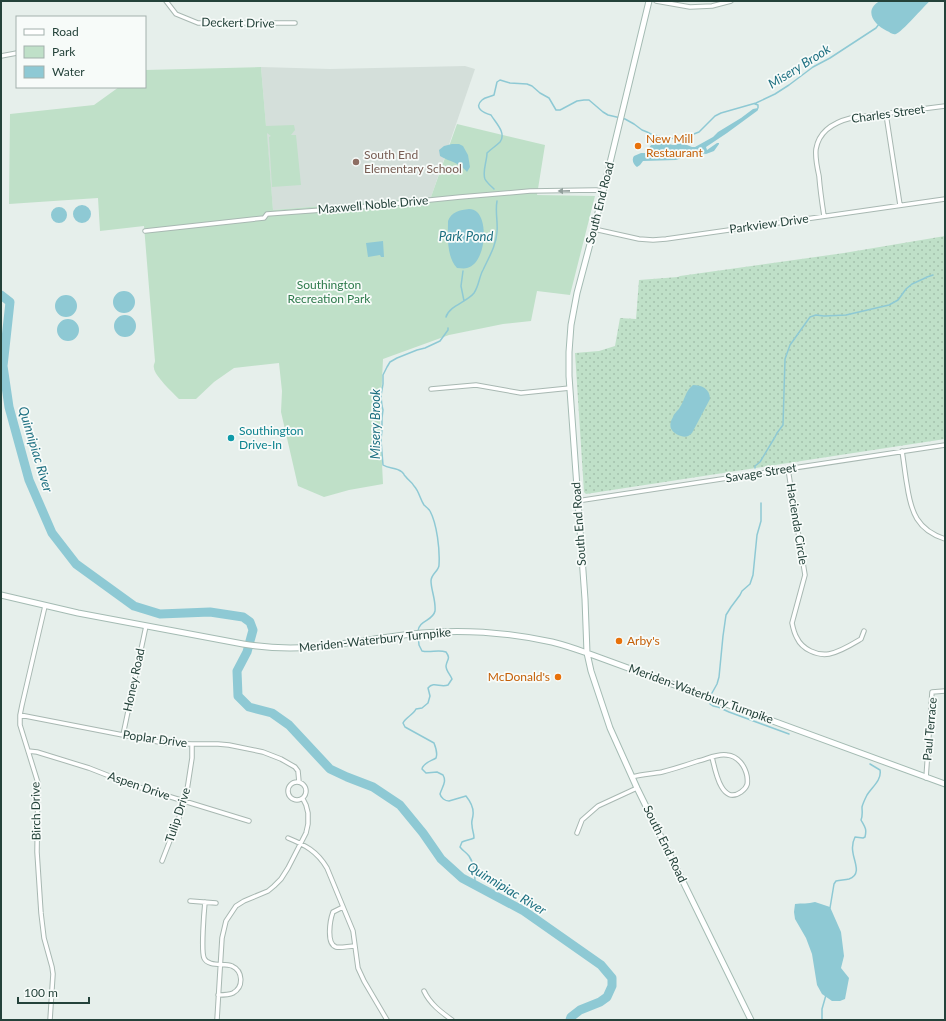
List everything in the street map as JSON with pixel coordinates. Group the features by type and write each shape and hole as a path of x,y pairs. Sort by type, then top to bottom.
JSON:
{"street":[{"name":"Deckert Drive","path":"166,1 176,14 198,23 295,23"},
{"name":"South End Road","path":"649,1 577,293 571,325 569,352 570,388 585,599 587,652 591,671 610,728 637,788 751,1020"},
{"path":"656,1 690,7 712,6 731,1"},
{"path":"1,56 16,53"},
{"name":"Charles Street","path":"824,216 816,153 822,136 833,124 843,120 945,106"},
{"path":"886,114 900,205"},
{"name":"Maxwell Noble Drive","path":"146,230 264,218 267,214 530,191 602,191"},
{"name":"Parkview Drive","path":"594,229 639,239 653,240 945,199"},
{"path":"431,389 476,386 521,393 570,388"},
{"name":"Savage Street","path":"577,501 945,444"},
{"path":"902,451 910,503 914,514 928,531 945,539"},
{"name":"Hacienda Circle","path":"788,469 805,575 792,622 797,639 810,651 818,654 828,654 861,639 864,630"},
{"name":"Meriden-Waterbury Turnpike","path":"1,595 45,606 254,646 313,648 422,633 468,632 505,635 553,642 587,652 945,784"},
{"name":"Birch Drive","path":"45,606 22,705 20,725 38,784 37,852 41,913 44,938 53,974 50,1020"},
{"name":"Honey Road","path":"123,735 146,626"},
{"name":"Paul Terrace","path":"926,778 932,692 945,691"},
{"name":"Poplar Drive","path":"20,715 164,742 229,745 263,752 282,759 295,767 298,771 299,782"},
{"name":"Tulip Drive","path":"162,861 185,802 192,758 192,744"},
{"name":"Aspen Drive","path":"28,751 37,752 89,768 135,786 249,821"},
{"path":"632,777 660,772 712,757 727,754 738,759 743,766 748,780 746,788 739,793 734,794 728,794 725,792 721,788 712,757"},
{"path":"299,782 306,788 306,796 303,800 295,801 288,793 288,789 292,783 299,782"},
{"path":"577,833 582,820 598,806 637,788"},
{"path":"217,1020 223,929 226,921 236,906 268,891 281,879 288,868 306,833 308,824 308,813 303,800"},
{"path":"288,838 314,851 327,868 353,931 358,968 364,982 387,1020"},
{"path":"190,901 216,903"},
{"path":"204,902 204,957 206,961 210,963 232,966 237,969 240,974 241,983 236,991 227,995 218,995"},
{"path":"343,907 333,912 331,916 330,943 337,947 355,946"},
{"path":"424,991 427,998 441,1012 452,1020"}],"shaded area":[{"name":"South End Elementary School","path":"465,66 475,69 431,197 273,210 261,67 330,69"}],"green space":[{"name":"Southington Recreation Park","path":"261,67 266,126 294,125 295,130 291,135 296,135 301,185 272,187 269,137 271,136 267,133 273,210 431,197 457,124 545,145 537,195 595,196 570,295 537,291 531,321 503,324 449,335 383,359 380,422 383,484 349,490 324,497 298,486 281,412 282,391 279,363 234,368 214,382 196,399 179,399 157,375 154,367 155,361 144,226 100,231 98,198 9,204 10,114 94,105 118,88 146,88 146,70"},
{"path":"945,236 945,439 586,494 584,492 575,353 599,351 615,346 620,318 636,319 639,280 678,277 844,253"}],"water":[{"path":"880,1 930,1 903,29 896,34 892,34 878,25 872,17 872,9"},
{"path":"758,108 757,111 706,147 707,150 719,143 714,151 706,154 700,153 690,155 676,160 643,161 637,167 633,162 634,156 641,153 645,153 646,158 648,158 649,148 651,145 665,143 673,145 682,143 695,147 713,137 718,132 753,109"},
{"path":"459,144 463,146 468,155 470,167 467,172 458,164 440,156 439,150 444,146"},
{"path":"82,205 88,208 91,214 88,220 82,223 76,220 73,214 76,208"},
{"path":"56,207 62,207 67,212 65,221 62,223 56,223 51,218 51,212"},
{"name":"Park Pond","path":"469,209 476,211 481,217 484,233 483,243 478,259 473,265 466,268 457,268 453,263 449,252 448,221 451,215 459,211"},
{"path":"383,241 384,257 381,257 380,255 368,257 366,243"},
{"path":"124,291 128,292 134,298 134,306 128,312 124,313 120,312 114,306 113,302 114,298 120,292"},
{"path":"66,295 70,296 76,302 76,310 70,316 66,317 62,316 56,310 55,306 56,302 62,296"},
{"path":"125,315 129,316 135,322 135,330 129,336 125,337 121,336 115,330 114,326 115,322 121,316"},
{"path":"68,319 72,320 78,326 78,334 72,340 68,341 64,340 58,334 57,330 58,326 64,320"},
{"path":"693,385 705,388 709,393 710,399 692,433 683,437 671,429 670,424 682,404 688,390"},
{"path":"815,902 830,907 841,932 844,956 841,968 849,978 845,999 840,1001 832,1001 822,994 817,985 812,954 806,938 795,919 795,904"}],"waterway":[{"name":"Misery Brook","path":"494,189 485,179 484,170 487,153 500,142 502,135 500,128 491,115 480,110 479,105 483,99 494,95 497,82 500,80 532,86 549,98 556,110 560,110 577,101 589,100 608,115 625,119 653,135 676,139 699,132 715,116 721,113 756,103 775,94 813,67 830,58 876,28 879,24"},
{"name":"Misery Brook","path":"755,104 758,105 758,108"},
{"name":"Misery Brook","path":"446,317 454,307 471,296 477,287 495,242 497,228 497,201"},
{"path":"463,271 461,286 464,301"},
{"path":"755,468 783,425 785,359 790,345 810,317 816,315 846,315 889,305 898,300 906,289 912,284 933,275"},
{"name":"Quinnipiac River","path":"1,295 10,302 3,366 9,407 29,480 52,533 76,564 134,606 160,614 210,612 243,617 250,622 253,630 247,652 237,671 238,696 249,707 272,713 289,725 330,769 373,787 400,805 423,833 441,859 462,878 524,911 601,965 612,978 612,986 607,997 600,1002 580,1010 571,1017 570,1020"},
{"name":"Misery Brook","path":"418,631 419,627 432,617 435,611 431,579 439,565 438,537 430,511 424,505 417,490 400,470 383,465 381,440 383,410 381,396 383,375 390,362 440,341 448,328"},
{"path":"712,693 719,677 726,615 742,591 750,584 753,575 757,535 761,521 761,503"},
{"name":"Misery Brook","path":"418,635 419,645 422,651 446,652 448,658 446,668 452,679 448,685 445,686 430,686 428,688 430,696 428,703 422,708 416,709 403,723 405,727 434,743 437,756 422,769 426,773 437,772 443,775 444,782 440,794 442,798 449,801 466,796 469,800 473,810 472,824 474,838 462,842 460,847 469,856 474,866 475,885"},
{"path":"710,704 789,734"},
{"path":"830,908 834,884 836,881 849,879 853,877 856,871 853,851 854,840 855,837 865,837 866,832 861,820 863,802 880,777 880,770 870,764"},
{"path":"822,1020 822,1009 826,995"}],"place":[{"name":"New Mill Restaurant","path":"638,146"},
{"name":"South End Elementary School","path":"356,162"},
{"name":"Southington Drive-In","path":"231,438"},
{"name":"Arby's","path":"619,641"},
{"name":"McDonald's","path":"558,677"}]}
